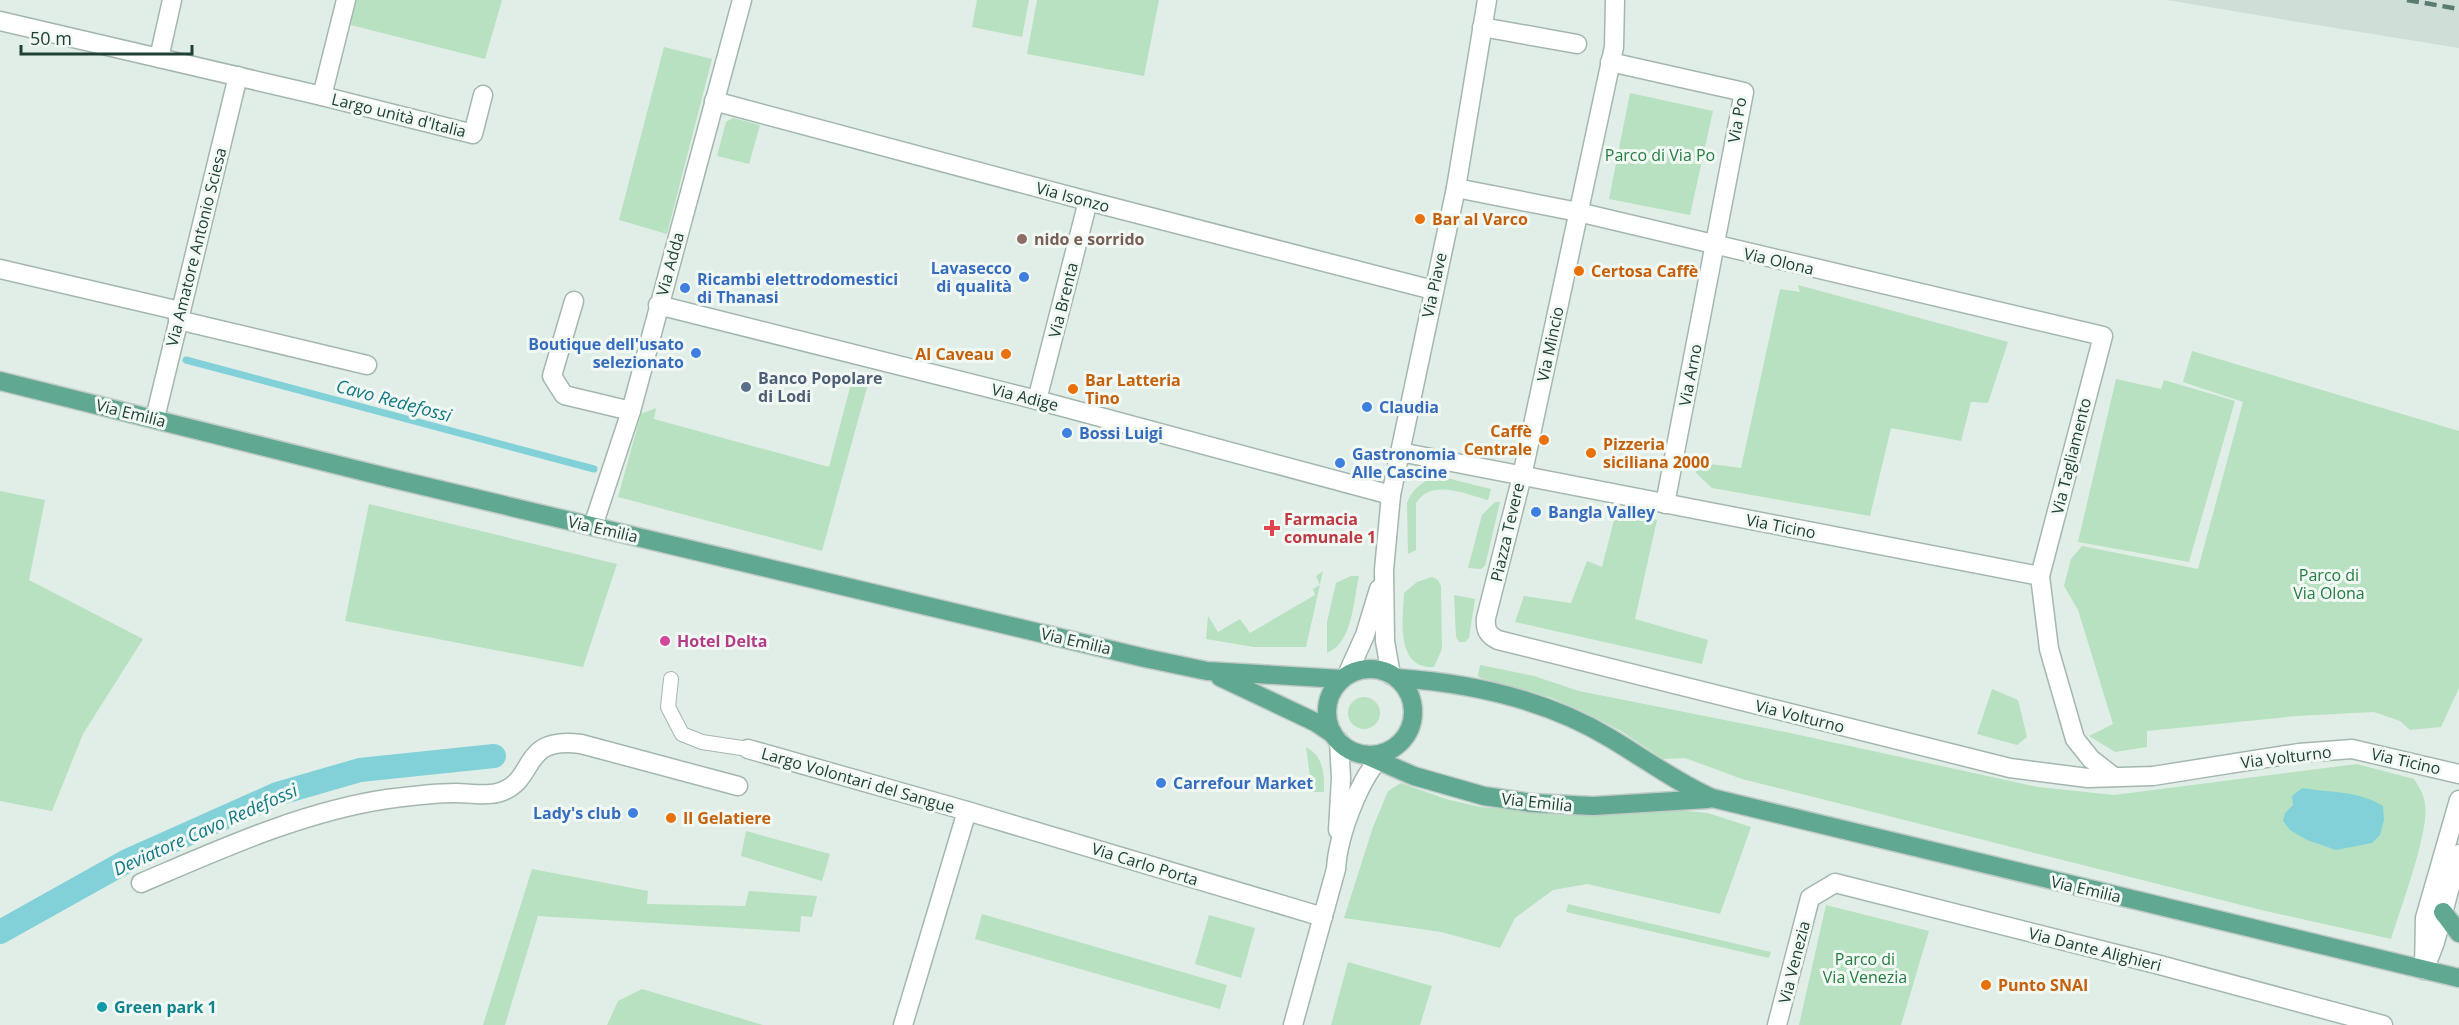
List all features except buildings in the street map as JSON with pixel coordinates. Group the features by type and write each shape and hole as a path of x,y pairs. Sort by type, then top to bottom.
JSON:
{"main road":[{"name":"Via Emilia","path":"0,381 593,526 1207,671 1344,677"},
{"path":"1366,669 1382,670 1394,676 1412,698 1413,713 1409,731 1400,744 1377,756 1356,753 1336,738 1328,725 1329,697 1344,677 1366,669"},
{"name":"Via Emilia","path":"1207,671 1308,718 1336,738"},
{"name":"Via Emilia","path":"1394,676 1475,688 1562,715 1610,738 1678,782 1712,798 2459,978"},
{"name":"Via Emilia","path":"1377,756 1414,776 1450,787 1484,796 1550,806 1593,806 1712,798"},
{"path":"2443,912 2459,933"}],"street":[{"path":"159,58 172,0"},
{"path":"0,21 322,96 346,0"},
{"name":"Via Adda","path":"593,526 632,411 658,305 742,0"},
{"name":"Via Piave","path":"1394,676 1385,641 1384,570 1391,495 1455,188 1487,0"},
{"path":"1578,212 1614,47 1615,0"},
{"path":"1482,27 1577,44"},
{"name":"Via Po","path":"1610,62 1744,92 1715,246"},
{"name":"Via Amatore Antonio Sciesa","path":"155,418 238,76"},
{"name":"Largo unità d'Italia","path":"322,96 473,134 483,94"},
{"name":"Via Isonzo","path":"714,101 1433,290"},
{"name":"Via Olona","path":"1455,188 1578,212 2103,336"},
{"name":"Via Brenta","path":"1037,400 1088,201"},
{"name":"Via Mincio","path":"1522,476 1578,212"},
{"name":"Via Arno","path":"1665,504 1715,246"},
{"path":"0,269 367,366"},
{"path":"574,301 552,376 564,395 632,411"},
{"name":"Via Adige","path":"658,305 1037,400 1391,495"},
{"name":"Via Tagliamento","path":"2040,576 2103,336"},
{"name":"Piazza Tevere","path":"1400,452 1522,476 1486,618 1485,627 1489,636"},
{"name":"Via Ticino","path":"1522,476 2040,576"},
{"name":"Via Piave","path":"1344,677 1365,635 1384,570"},
{"path":"2040,576 2049,649 2075,739 2091,759 2114,777"},
{"name":"Via Volturno","path":"1489,636 2010,768 2088,778 2153,776 2299,753 2352,749"},
{"path":"671,679 668,707 682,734 702,742 748,748"},
{"path":"1293,1025 1336,869 1341,778 1336,738"},
{"path":"141,883 255,834 340,808 387,799 440,793 496,793 517,781 536,754 545,746 564,742 581,744 738,786"},
{"name":"Largo Volontari del Sangue","path":"748,748 967,811 903,1025"},
{"name":"Via Ticino","path":"2352,749 2459,774"},
{"path":"1338,850 1355,801 1377,756"},
{"path":"2424,970 2423,941 2426,918 2459,800"},
{"name":"Via Carlo Porta","path":"967,811 1323,917"},
{"path":"2424,970 2435,942 2459,854"},
{"name":"Via Dante Alighieri","path":"1810,898 1835,883 2156,964 2383,1025"},
{"name":"Via Venezia","path":"1777,1025 1810,898"}],"shaded area":[{"path":"2167,0 2459,0 2459,48 2292,21"}],"green space":[{"path":"350,0 502,0 485,59 343,23"},
{"path":"977,0 1029,0 1022,37 972,27"},
{"path":"1037,0 1159,0 1144,76 1027,54"},
{"path":"664,47 712,59 667,234 619,220"},
{"name":"Parco di Via Po","path":"1630,93 1713,111 1690,215 1609,199"},
{"path":"733,118 760,125 749,164 717,156 726,122"},
{"path":"1798,285 2008,342 1988,403 1971,402 1961,441 1891,428 1870,516 1712,488 1696,473 1695,462 1741,468 1780,289 1800,292"},
{"name":"Parco di Via Olona","path":"2192,351 2459,431 2459,688 2441,727 2410,730 2400,721 2374,712 2297,716 2147,731 2147,747 2115,752 2089,736 2113,724 2078,610 2064,586 2071,559 2082,546 2198,569 2243,402 2183,382"},
{"path":"2116,379 2161,389 2164,380 2235,401 2189,562 2078,542"},
{"path":"852,380 868,384 822,551 618,497 641,414 656,408 654,419 829,467"},
{"path":"1443,477 1491,489 1488,500 1440,489 1422,495 1416,503 1416,550 1408,554 1407,503 1416,488 1425,481"},
{"path":"0,491 45,500 29,580 143,639 83,734 52,811 0,801"},
{"path":"1495,502 1500,502 1485,566 1481,569 1468,568 1482,515"},
{"path":"369,504 617,564 583,667 345,621"},
{"path":"1616,512 1657,520 1635,619 1708,640 1702,664 1515,622 1524,596 1571,603 1587,561 1602,567"},
{"path":"1323,571 1320,585 1316,576"},
{"path":"1351,576 1359,576 1347,630 1336,648 1327,653 1327,622 1336,583"},
{"path":"1432,577 1438,580 1441,586 1442,649 1434,667 1421,665 1413,660 1407,651 1403,628 1404,593 1417,582"},
{"path":"1320,585 1306,647 1254,647 1206,639 1208,616 1218,632 1240,619 1250,633 1315,595 1313,589"},
{"path":"1454,595 1475,599 1469,638 1465,642 1459,642 1456,637"},
{"path":"1480,665 1534,676 1579,691 1790,733 2038,787 2114,795 2357,764 2414,779 2424,800 2423,832 2391,939 2261,910 1742,779 1685,758 1663,759 1621,731 1588,714 1552,698 1481,678 1478,676"},
{"path":"1992,689 2018,700 2027,737 2017,745 1977,734"},
{"path":"1364,697 1375,702 1380,713 1375,724 1364,729 1353,724 1348,713 1353,702"},
{"path":"1306,747 1312,751 1322,766 1324,792 1312,792"},
{"path":"1401,783 1446,799 1480,807 1565,815 1665,809 1708,813 1751,827 1720,914 1587,884 1553,890 1515,918 1500,948 1441,932 1344,918 1373,827 1388,791"},
{"path":"746,831 830,854 822,881 741,856"},
{"path":"532,869 648,891 647,904 745,906 749,891 817,896 812,917 801,916 800,932 538,916 505,1025 483,1025"},
{"path":"1568,904 1771,952 1769,958 1566,912"},
{"name":"Parco di Via Venezia","path":"1826,905 1929,931 1901,1025 1799,1025"},
{"path":"982,914 1227,985 1220,1009 975,939"},
{"path":"1209,915 1255,928 1241,978 1195,964"},
{"path":"1348,962 1432,986 1420,1025 1331,1025"},
{"path":"642,989 763,1025 607,1025 618,1001"}],"water":[{"path":"2302,788 2363,797 2383,806 2384,820 2380,835 2372,843 2336,850 2307,840 2290,830 2283,821 2285,813 2293,805 2292,796"}],"waterway":[{"name":"Cavo Redefossi","path":"186,360 594,469"},
{"name":"Deviatore Cavo Redefossi","path":"0,932 127,861 277,794 360,770 494,756"}],"railway":[{"path":"2407,0 2459,9"}],"place":[{"name":"Bar al Varco","path":"1420,219"},
{"name":"nido e sorrido","path":"1022,239"},
{"name":"Certosa Caffè","path":"1579,271"},
{"name":"Lavasecco di qualità","path":"1024,277"},
{"name":"Ricambi elettrodomestici di Thanasi","path":"685,288"},
{"name":"Boutique dell'usato selezionato","path":"696,353"},
{"name":"Al Caveau","path":"1006,354"},
{"name":"Banco Popolare di Lodi","path":"746,387"},
{"name":"Bar Latteria Tino","path":"1073,389"},
{"name":"Claudia","path":"1367,407"},
{"name":"Bossi Luigi","path":"1067,433"},
{"name":"Caffè Centrale","path":"1544,440"},
{"name":"Pizzeria siciliana 2000","path":"1591,453"},
{"name":"Gastronomia Alle Cascine","path":"1340,463"},
{"name":"Bangla Valley","path":"1536,512"},
{"name":"Farmacia comunale 1","path":"1272,528"},
{"name":"Hotel Delta","path":"665,641"},
{"name":"Carrefour Market","path":"1161,783"},
{"name":"Lady's club","path":"633,813"},
{"name":"Il Gelatiere","path":"671,818"},
{"name":"Punto SNAI","path":"1986,985"},
{"name":"Green park 1","path":"102,1007"}]}
